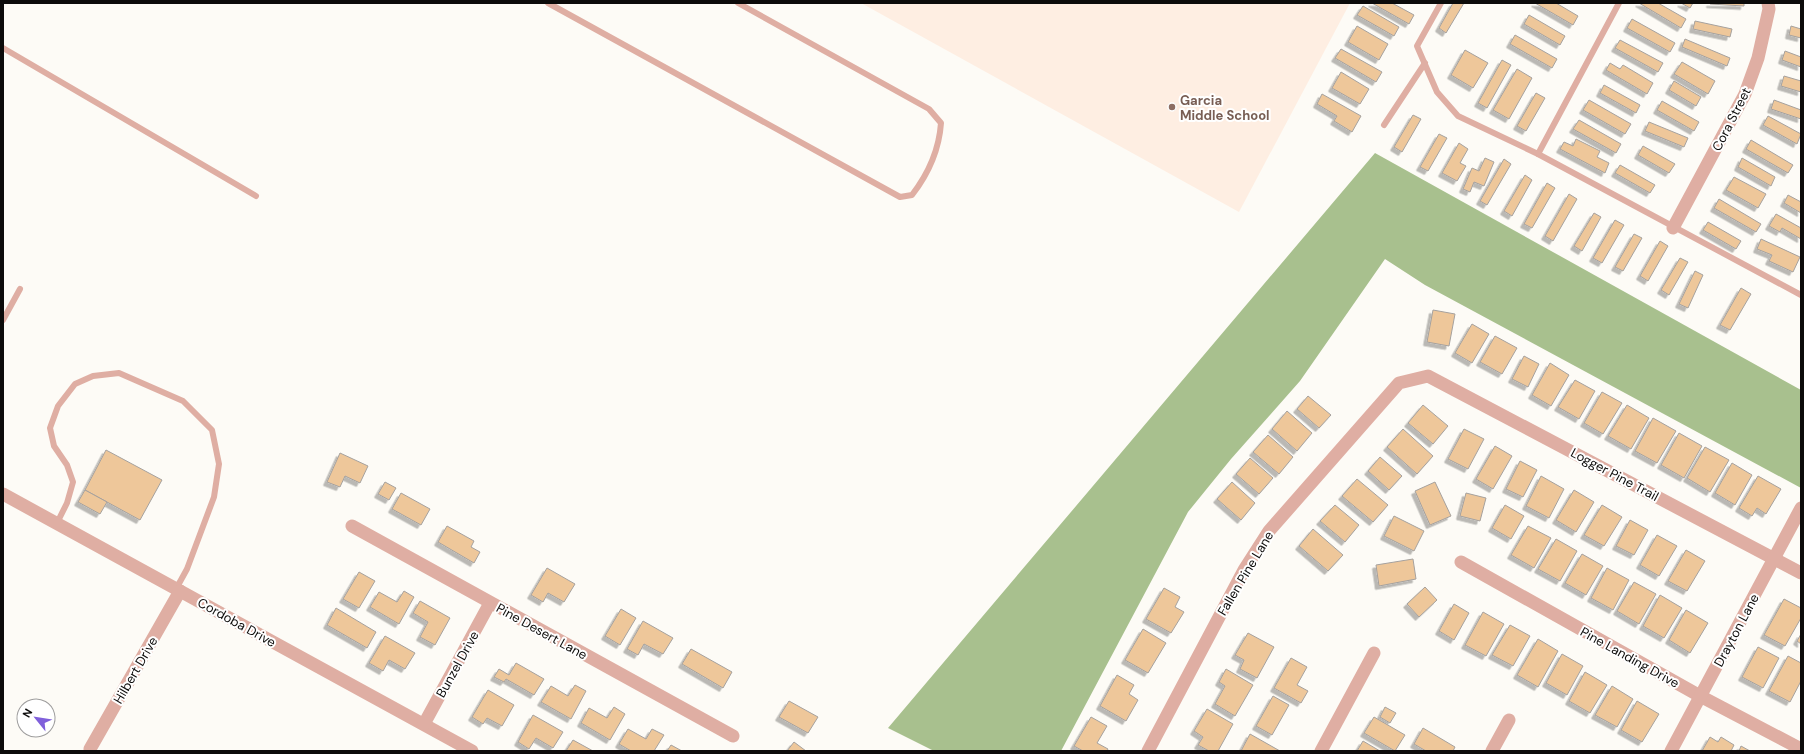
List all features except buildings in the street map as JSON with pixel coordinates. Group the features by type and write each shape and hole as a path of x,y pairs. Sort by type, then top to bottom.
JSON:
{"street":[{"name":"Cora Street","path":"1673,228 1745,94 1758,58 1769,9 1768,3"},
{"name":"Logger Pine Trail","path":"1428,376 1801,573"},
{"name":"Fallen Pine Lane","path":"1148,751 1244,570 1269,531 1399,383 1428,376"},
{"name":"Cordoba Drive","path":"3,494 472,751"},
{"name":"Drayton Lane","path":"1671,751 1801,508"},
{"name":"Pine Desert Lane","path":"352,526 733,736"},
{"name":"Pine Landing Drive","path":"1461,562 1700,696 1801,749"},
{"name":"Hilbert Drive","path":"90,749 178,590"},
{"name":"Bunzel Drive","path":"424,724 490,603"},
{"path":"1321,751 1374,653"},
{"path":"1492,751 1509,720"}],"lane":[{"path":"548,3 900,197 912,195 922,183 934,160 940,140 941,123 929,109 738,3"},
{"path":"1441,3 1417,46 1437,92 1458,116 1538,154 1673,228 1801,295"},
{"path":"1538,154 1619,3"},
{"path":"3,48 256,196"},
{"path":"1384,126 1425,64"},
{"path":"3,320 20,289"},
{"path":"57,523 67,503 73,482 67,465 54,446 50,428 58,406 75,384 93,376 119,373 183,401 212,430 219,464 214,497 178,590"}],"shaded area":[{"name":"Garcia Middle School","path":"861,3 1350,3 1239,212"}],"green space":[{"path":"1375,153 1801,390 1801,488 1425,285 1385,259 1300,381 1231,459 1188,512 1061,751 934,751 888,728"}],"place":[{"name":"Garcia Middle School","path":"1172,107"}]}
